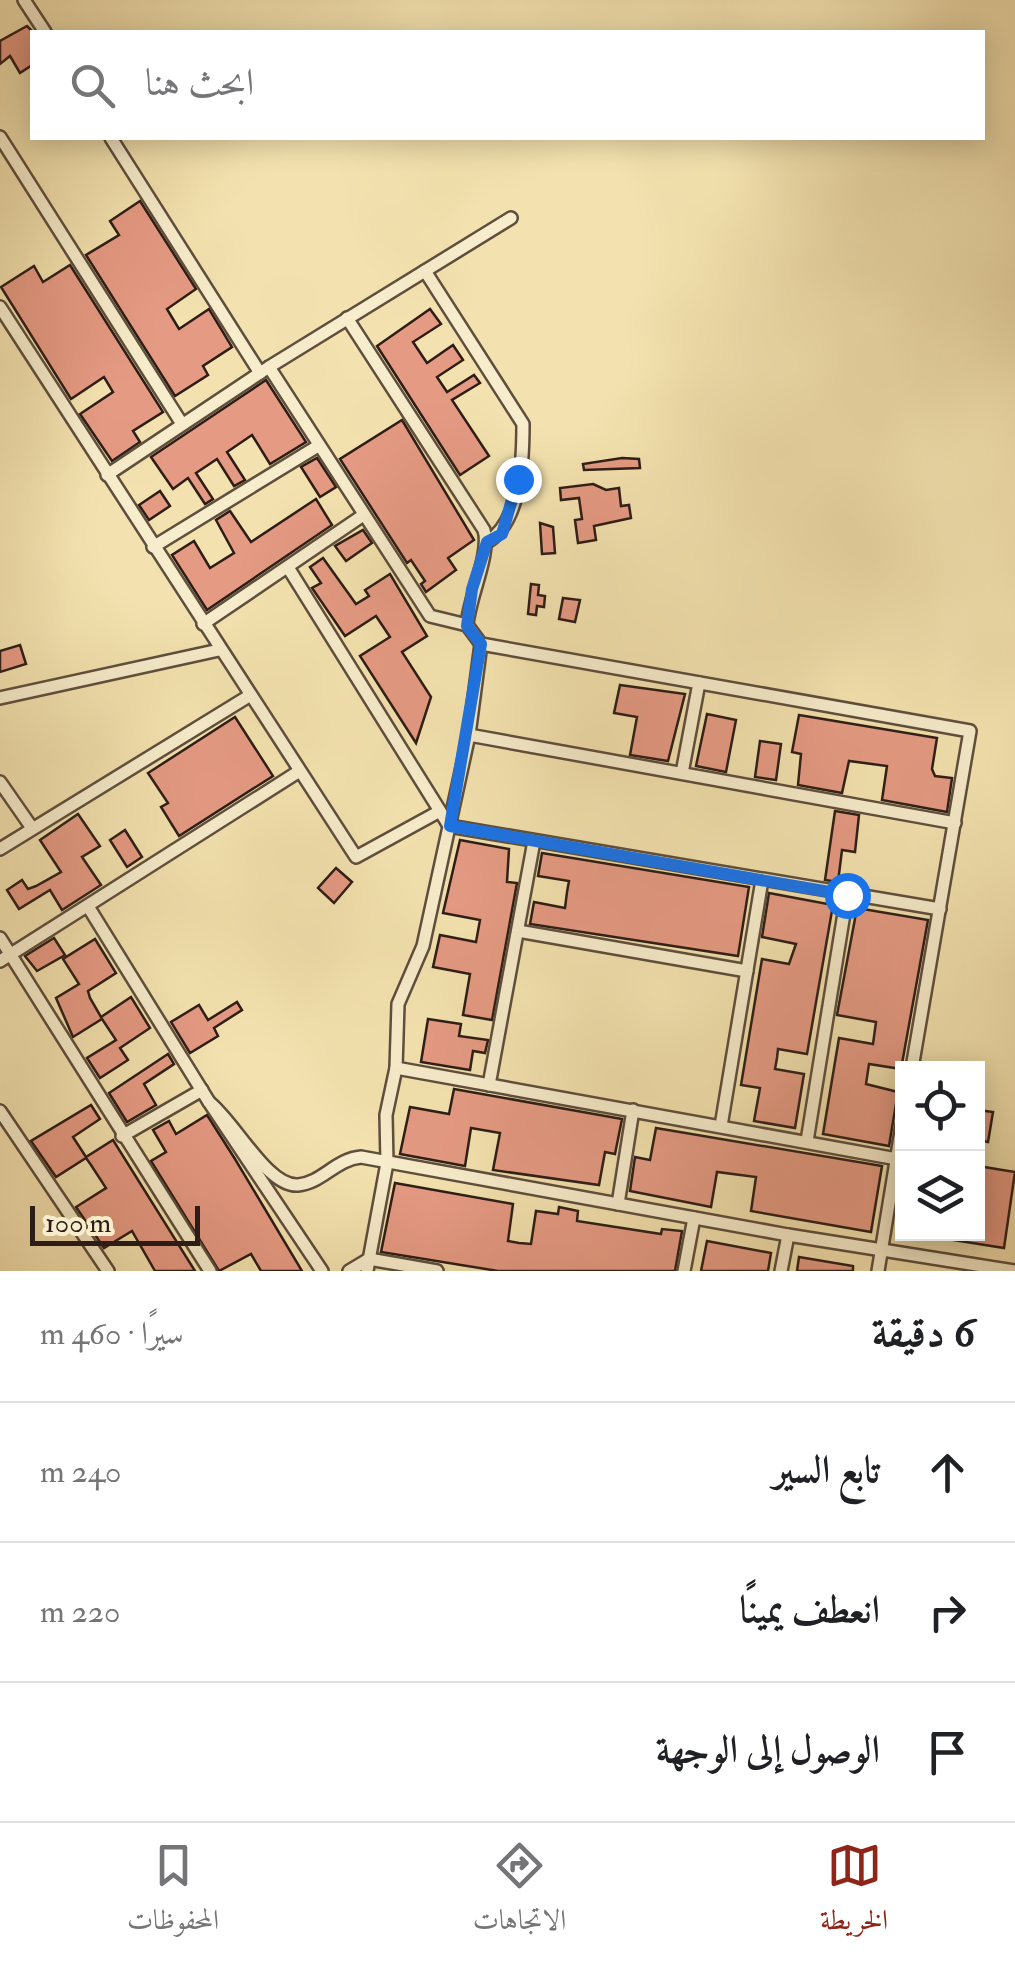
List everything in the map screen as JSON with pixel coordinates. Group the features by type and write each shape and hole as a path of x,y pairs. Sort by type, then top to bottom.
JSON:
{"street":[{"path":"24,0 44,30"},
{"path":"1,139 182,424"},
{"path":"113,140 430,616 467,626 481,644 970,731 913,1061"},
{"path":"107,476 265,370 511,218"},
{"path":"425,271 523,424 523,448 511,509 502,534 487,542"},
{"path":"0,307 356,856 440,812"},
{"path":"347,318 484,530 487,542 472,589 467,626"},
{"path":"153,547 318,446"},
{"path":"203,624 362,516"},
{"path":"289,569 450,826 940,909"},
{"path":"368,1265 387,1164 386,1115 396,1068 398,1004 424,946 468,734 481,644"},
{"path":"0,698 219,650"},
{"path":"682,773 699,683"},
{"path":"0,848 249,696"},
{"path":"468,734 955,822"},
{"path":"4,958 89,908 298,772"},
{"path":"0,782 32,828"},
{"path":"490,1085 534,841"},
{"path":"721,1126 762,880"},
{"path":"807,1142 847,895"},
{"path":"89,908 209,1102 322,1271"},
{"path":"518,931 747,971"},
{"path":"0,938 4,958 210,1271"},
{"path":"396,1068 895,1159"},
{"path":"122,1136 202,1090"},
{"path":"209,1102 228,1117 274,1178 286,1184 310,1182 343,1158 361,1157 788,1235 1014,1271"},
{"path":"618,1204 633,1110"},
{"path":"0,1111 108,1271"},
{"path":"878,1271 895,1170"},
{"path":"684,1271 694,1218"},
{"path":"781,1271 788,1235"},
{"path":"350,1271 368,1265 437,1271"}],"building":[{"path":"27,26 31,30 30,66 20,73 10,56 0,64 0,41"},
{"path":"140,201 196,289 167,309 179,329 209,309 232,347 203,366 208,375 175,396 86,255 119,235 110,221"},
{"path":"70,265 163,412 133,431 140,442 112,461 80,414 113,392 104,377 71,399 1,287 34,266 43,282"},
{"path":"430,309 441,324 413,342 427,363 453,345 463,360 437,377 447,392 474,375 480,383 452,400 489,456 460,475 377,346"},
{"path":"266,380 306,442 270,464 252,435 227,452 245,480 234,486 217,459 196,473 213,499 205,504 188,478 173,489 151,457"},
{"path":"402,420 474,540 448,558 456,570 426,592 421,584 425,581 411,560 407,563 340,459"},
{"path":"317,458 336,487 320,497 301,467"},
{"path":"639,459 640,468 584,470 583,464"},
{"path":"593,484 606,490 619,488 621,506 629,505 631,518 594,526 596,540 578,543 575,520 582,519 579,498 561,500 560,488"},
{"path":"160,491 170,506 149,520 139,505"},
{"path":"316,499 332,525 207,610 172,555 194,541 210,568 234,553 216,520 230,511 251,542"},
{"path":"540,523 553,527 555,553 542,554"},
{"path":"363,530 372,543 346,561 335,546"},
{"path":"323,558 356,604 369,596 365,590 390,574 427,636 402,652 431,697 416,743 360,656 390,637 376,616 345,636 312,588 321,583 310,567"},
{"path":"531,584 539,585 538,595 545,596 544,607 537,606 536,615 528,614"},
{"path":"563,598 580,600 575,622 559,619"},
{"path":"20,645 26,664 0,672 0,651"},
{"path":"620,685 685,694 668,761 630,755 637,717 614,713"},
{"path":"707,714 736,720 726,772 696,766"},
{"path":"799,715 937,738 932,769 935,776 952,778 947,812 882,800 887,766 849,761 842,793 798,785 801,754 792,752"},
{"path":"235,717 273,776 179,836 161,807 168,803 148,773"},
{"path":"760,741 781,744 776,780 755,777"},
{"path":"835,811 859,815 855,852 842,850 838,882 825,880"},
{"path":"78,814 100,846 82,857 101,885 62,910 50,890 19,909 7,890 22,880 28,889 61,872 40,840"},
{"path":"125,830 142,857 127,867 110,840"},
{"path":"460,840 509,849 507,882 517,883 492,1020 463,1015 470,974 433,967 440,935 476,942 480,920 443,913"},
{"path":"542,853 749,887 738,956 530,924 534,902 565,908 569,881 538,876"},
{"path":"336,868 352,882 334,903 318,888"},
{"path":"769,893 833,905 807,1054 778,1049 775,1069 804,1074 795,1128 754,1121 760,1088 741,1085 762,959 789,964 796,944 762,937"},
{"path":"857,908 928,920 902,1061 895,1061 895,1068 869,1064 866,1084 895,1091 889,1146 823,1134 839,1038 873,1044 876,1022 837,1015"},
{"path":"54,938 65,955 37,971 25,956"},
{"path":"95,939 116,973 88,991 101,1017 131,997 150,1028 120,1048 128,1060 100,1078 87,1058 116,1040 102,1019 73,1037 56,998 79,984 63,959"},
{"path":"237,1002 242,1010 214,1028 218,1036 190,1053 171,1022 199,1005 208,1020"},
{"path":"428,1019 461,1024 459,1036 488,1040 485,1053 473,1051 470,1070 421,1062"},
{"path":"168,1054 174,1064 144,1084 156,1105 127,1122 109,1093"},
{"path":"454,1089 622,1119 615,1154 605,1152 599,1185 493,1170 500,1133 471,1128 465,1166 400,1154 410,1107 449,1114"},
{"path":"91,1105 100,1119 73,1137 86,1157 113,1140 195,1271 155,1271 132,1231 104,1248 76,1207 106,1188 91,1165 86,1158 56,1177 31,1141"},
{"path":"985,1111 993,1112 988,1142 985,1141"},
{"path":"207,1115 302,1271 261,1271 251,1254 219,1271 151,1161 166,1152 153,1130 169,1121 176,1134"},
{"path":"656,1128 882,1166 871,1232 751,1211 756,1177 717,1172 711,1207 630,1191 635,1157 650,1160"},
{"path":"985,1167 1015,1172 1004,1248 960,1241 985,1241"},
{"path":"395,1183 513,1204 508,1241 519,1243 531,1244 536,1211 558,1214 559,1207 578,1211 577,1221 661,1234 662,1229 682,1231 675,1271 498,1271 381,1252"},
{"path":"707,1241 771,1253 768,1271 701,1271"},
{"path":"799,1257 853,1266 853,1271 797,1271"}],"route":[{"path":"518,479 502,534 487,542 468,602 467,626 472,638 481,644 450,826 847,895"}]}
